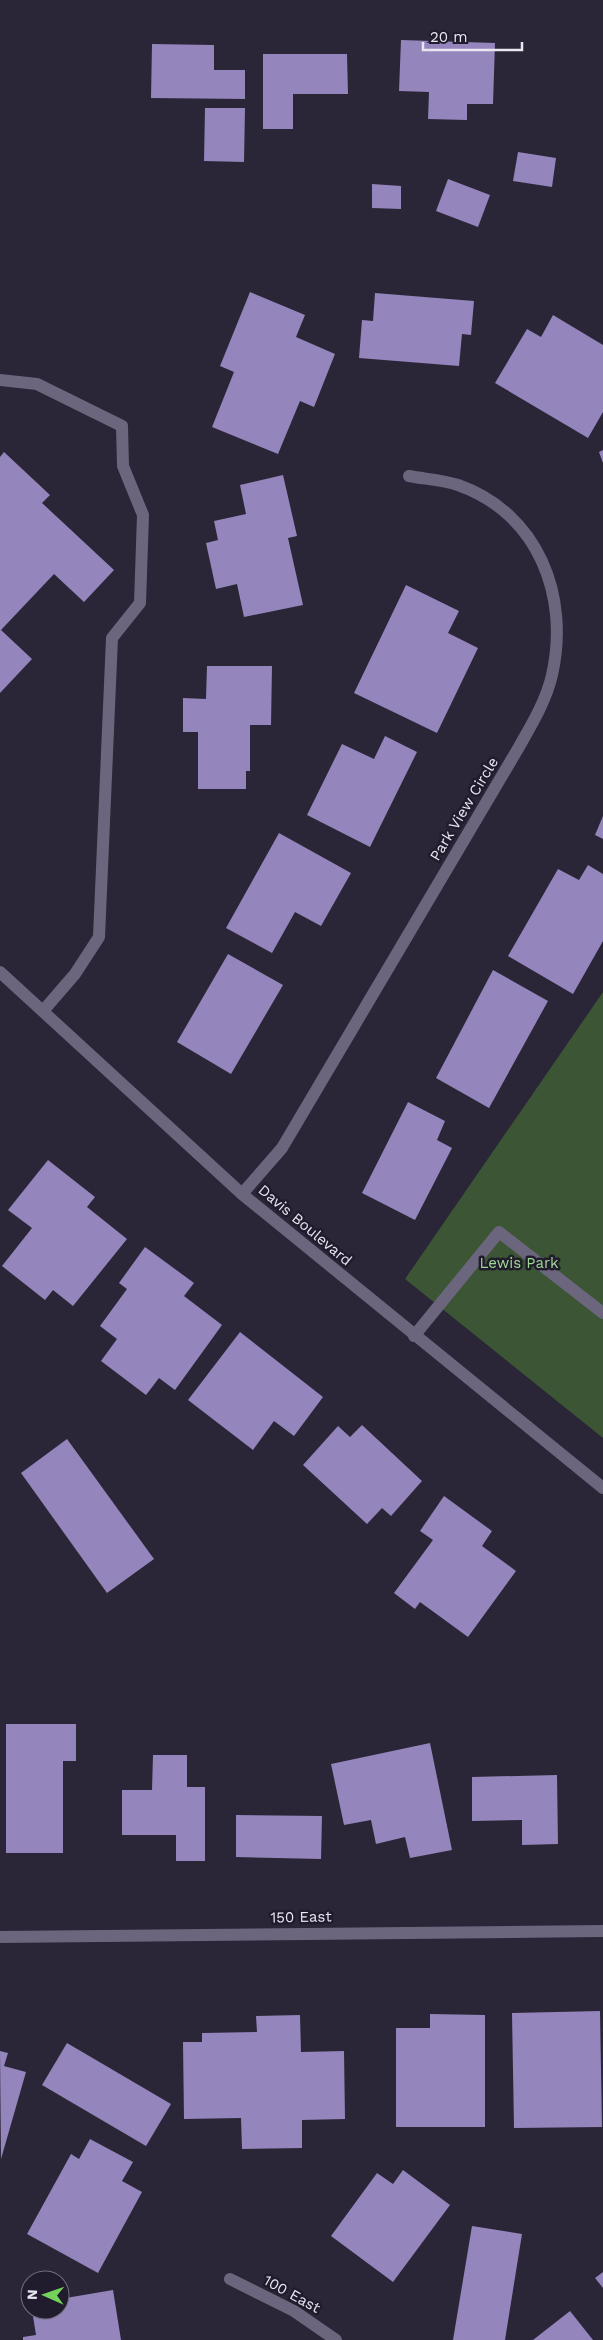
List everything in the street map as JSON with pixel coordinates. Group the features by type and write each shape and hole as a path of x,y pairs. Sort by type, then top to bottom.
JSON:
{"street":[{"path":"0,380 37,384 122,426 122,466 143,514 140,603 112,638 99,937 75,974 43,1011"},
{"name":"Park View Circle","path":"242,1194 282,1148 519,747 542,705 552,676 557,646 557,614 551,582 540,554 523,531 482,495 457,484 409,476"},
{"name":"Davis Boulevard","path":"0,972 242,1194 603,1488"},
{"path":"414,1336 499,1232 603,1313"},
{"name":"150 East","path":"0,1937 603,1931"},
{"name":"100 East","path":"230,2280 294,2311 336,2340"}],"green space":[{"name":"Lewis Park","path":"603,992 603,1438 405,1279"}],"building":[{"path":"401,40 495,43 493,104 467,104 467,120 428,119 429,92 399,91"},
{"path":"152,44 214,45 214,70 245,70 245,99 151,98"},
{"path":"263,54 347,54 348,94 293,94 293,129 263,129"},
{"path":"205,108 245,108 244,162 204,161"},
{"path":"518,152 556,158 552,187 513,181"},
{"path":"448,179 490,195 478,227 436,211"},
{"path":"372,184 401,186 401,209 372,208"},
{"path":"250,292 305,315 296,337 335,354 314,407 300,401 278,454 212,427 234,372 220,366"},
{"path":"375,293 474,301 471,335 462,334 459,366 359,358 362,320 373,321"},
{"path":"553,315 603,345 603,412 588,438 495,383 527,329 541,337"},
{"path":"603,450 603,463 599,452"},
{"path":"4,452 50,495 42,503 114,570 84,602 54,574 1,630 32,659 0,693 0,457"},
{"path":"283,475 297,536 288,538 303,605 244,617 237,584 216,589 206,543 218,540 214,521 246,514 240,485"},
{"path":"406,585 459,611 448,633 478,648 437,733 354,693"},
{"path":"207,666 272,666 271,725 250,725 250,771 246,771 246,789 198,789 198,732 183,732 183,698 206,699"},
{"path":"385,736 417,752 370,847 307,815 342,744 374,759"},
{"path":"603,816 603,839 595,835"},
{"path":"279,833 351,873 321,926 295,912 272,953 226,928"},
{"path":"588,865 603,874 603,941 573,994 508,956 558,869 579,880"},
{"path":"228,954 283,985 231,1074 177,1042"},
{"path":"493,970 548,1001 489,1108 436,1078"},
{"path":"408,1102 445,1121 437,1140 452,1148 415,1220 362,1193"},
{"path":"48,1160 95,1197 87,1207 127,1239 73,1306 53,1290 45,1300 2,1266 32,1228 8,1210"},
{"path":"145,1247 194,1283 184,1296 222,1325 175,1390 159,1378 146,1395 101,1361 117,1339 100,1326 127,1289 119,1283"},
{"path":"240,1332 323,1397 294,1436 274,1421 253,1450 188,1400"},
{"path":"362,1425 422,1481 391,1516 382,1508 367,1524 303,1465 338,1426 350,1437"},
{"path":"67,1439 154,1559 107,1593 21,1473"},
{"path":"444,1496 492,1531 482,1546 516,1571 468,1637 420,1602 415,1609 394,1593 433,1540 420,1531"},
{"path":"6,1724 76,1724 76,1761 63,1761 63,1853 6,1853"},
{"path":"430,1743 452,1850 410,1858 405,1837 376,1844 371,1820 344,1825 331,1764"},
{"path":"153,1755 187,1755 187,1787 205,1787 205,1861 176,1861 176,1835 122,1835 122,1790 152,1790"},
{"path":"557,1775 558,1844 522,1845 522,1820 472,1821 472,1777"},
{"path":"236,1815 322,1816 321,1859 236,1857"},
{"path":"600,2011 602,2127 514,2128 512,2013"},
{"path":"430,2014 485,2015 485,2127 396,2127 396,2028 430,2028"},
{"path":"300,2015 301,2052 344,2051 345,2119 302,2120 302,2148 242,2149 241,2118 184,2119 183,2042 202,2042 202,2033 257,2032 256,2016"},
{"path":"67,2043 171,2104 146,2146 42,2085"},
{"path":"0,2051 8,2053 4,2066 26,2072 1,2159"},
{"path":"90,2139 133,2162 122,2181 142,2192 98,2273 27,2234 71,2154 79,2159"},
{"path":"403,2170 450,2205 393,2282 331,2236 377,2173 393,2184"},
{"path":"472,2226 522,2234 505,2340 453,2340"},
{"path":"603,2272 603,2288 595,2278"},
{"path":"113,2290 121,2340 23,2340 23,2337 36,2335 34,2320 70,2320 70,2297"},
{"path":"570,2311 593,2340 533,2340"}]}
